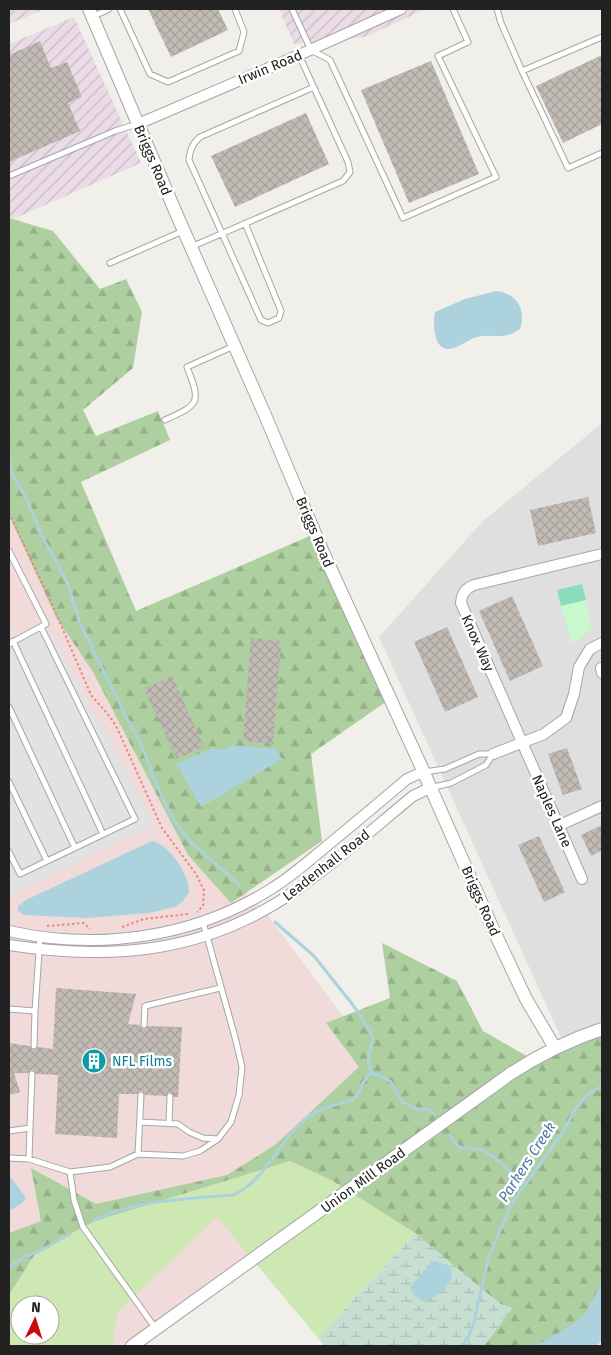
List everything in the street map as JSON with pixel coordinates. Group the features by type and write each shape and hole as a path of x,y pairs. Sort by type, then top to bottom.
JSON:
{"street":[{"name":"Irwin Road","path":"138,124 402,9"},
{"name":"Briggs Road","path":"90,12 322,550 526,999 555,1048"},
{"name":"Knox Way","path":"522,744 463,611 462,594 474,585 602,554"},
{"path":"493,754 544,734 566,718 574,694 579,667 590,648 602,643"},
{"name":"Naples Lane","path":"522,744 582,879"},
{"name":"Leadenhall Road","path":"9,931 40,937 96,940 134,938 169,932 203,922 246,903 279,884 370,812 407,779 423,772"},
{"name":"Leadenhall Road","path":"9,945 82,952 130,951 158,948 206,936 242,921 295,891 413,796 430,788"},
{"path":"558,826 602,806"},
{"name":"Union Mill Road","path":"132,1346 502,1080 532,1060 555,1048 602,1029"}],"lane":[{"path":"90,12 109,9"},
{"path":"120,9 150,74 168,82 239,51 244,32 235,9"},
{"path":"292,9 311,50 330,60 402,218 496,178 438,56 468,42 453,9"},
{"path":"497,9 501,23 522,71 568,168 602,153"},
{"path":"522,71 602,37"},
{"path":"191,247 342,181 350,172 348,162 300,55"},
{"path":"245,223 281,311 279,318 268,323 261,320 221,234 189,160 190,152 193,143 200,137 314,87"},
{"path":"9,176 115,131 138,124"},
{"path":"110,262 183,230"},
{"path":"165,420 189,409 195,400 196,390 187,367 235,346"},
{"path":"9,551 46,624 11,642 103,834"},
{"path":"9,852 20,874 135,819 41,627"},
{"path":"9,707 75,848"},
{"path":"423,772 445,769 479,754 493,754"},
{"path":"430,788 451,783 486,765 493,754"},
{"path":"9,782 47,861"},
{"path":"9,1158 29,1159 70,1172 110,1167 138,1154 183,1156 200,1151 218,1139 231,1122 239,1095 242,1067 203,922"},
{"path":"34,1046 40,937"},
{"path":"144,1025 145,1006 220,988"},
{"path":"9,1009 35,1011"},
{"path":"29,1159 32,1074"},
{"path":"138,1154 141,1095"},
{"path":"169,1123 170,1096"},
{"path":"140,1122 178,1124 189,1132 203,1138 218,1139"},
{"path":"9,1131 30,1128"},
{"path":"70,1172 74,1200 83,1227 156,1329"}],"shaded area":[{"path":"9,9 45,9 9,24"},
{"path":"279,9 426,9 365,37 294,44"},
{"path":"74,17 141,163 13,219 9,218 9,44"},
{"path":"602,423 602,1032 564,1044 379,637 483,521"},
{"path":"9,464 186,831 264,910 351,1027 393,1158 132,1346 9,1346"},
{"path":"46,624 154,822 9,897 9,644"}],"green space":[{"path":"9,218 53,231 100,289 126,279 142,312 133,368 83,410 96,436 158,411 170,440 81,482 136,611 319,532 390,699 311,754 322,841 231,903 188,855 93,672 56,617 9,515"},
{"path":"582,584 586,600 561,606 557,590"},
{"path":"586,600 592,629 572,644 561,606"},
{"path":"382,943 457,981 483,1031 532,1059 602,1032 602,1329 580,1346 484,1346 512,1308 500,1304 415,1233 333,1181 290,1161 95,1221 37,1251 9,1295 9,1233 41,1221 31,1168 96,1204 227,1175 275,1145 359,1067 326,1023 390,998"},
{"path":"290,1161 333,1181 415,1233 318,1338 217,1217 118,1312 113,1337 114,1346 9,1346 9,1296 37,1251 95,1221"},
{"path":"415,1233 500,1304 512,1308 484,1346 324,1346 318,1338"}],"water":[{"path":"496,291 509,295 518,303 522,315 520,329 503,336 477,337 452,349 443,348 439,345 434,328 435,312 465,299"},
{"path":"232,745 276,749 282,759 201,807 177,764 213,748 223,749"},
{"path":"152,841 159,843 171,854 186,877 189,892 183,901 175,907 149,913 87,918 24,915 18,911 18,906 26,900"},
{"path":"9,1175 26,1198 21,1204 9,1211"},
{"path":"433,1261 448,1265 452,1277 446,1288 424,1302 414,1295 410,1287"},
{"path":"602,1281 602,1341 596,1346 533,1346 563,1330 583,1315 590,1306"}],"building":[{"path":"148,9 218,9 228,30 171,57"},
{"path":"40,41 51,68 67,62 82,97 68,103 80,131 9,162 9,55"},
{"path":"602,55 602,124 563,143 536,86"},
{"path":"431,61 479,174 409,203 361,90"},
{"path":"306,113 329,164 235,207 211,156"},
{"path":"588,497 596,533 538,546 530,510"},
{"path":"512,596 543,666 510,681 479,611"},
{"path":"447,627 478,697 445,712 414,642"},
{"path":"251,638 281,641 273,744 243,741"},
{"path":"172,676 204,747 177,759 144,689"},
{"path":"567,748 582,789 563,795 548,754"},
{"path":"602,825 602,850 591,856 581,835"},
{"path":"539,836 565,892 544,902 518,845"},
{"name":"NFL Films","path":"56,988 136,994 128,1024 140,1025 144,1029 148,1026 182,1027 178,1097 174,1097 171,1092 168,1092 166,1096 145,1095 142,1091 139,1091 137,1094 119,1094 117,1138 55,1134 58,1075 36,1074 33,1070 30,1070 28,1073 14,1073 20,1092 9,1095 9,1043 30,1046 33,1050 38,1047 53,1049"}],"waterway":[{"path":"9,458 11,472 26,498 43,538 68,584 79,621 125,715 140,741 168,809 188,839 240,886"},
{"path":"275,922 314,956 353,1005 370,1030 373,1039 368,1059 371,1073 391,1082 402,1102 417,1109 428,1109 434,1114"},
{"path":"95,1220 110,1213 144,1204 233,1195 255,1180 289,1136 308,1117 320,1110 355,1098 365,1079 371,1073"},
{"name":"Parkers Creek","path":"461,1346 473,1326 489,1256 512,1203 563,1132 576,1108 588,1094 602,1086"},
{"path":"449,1135 462,1148 480,1149 494,1157 525,1185"},
{"path":"9,1268 25,1256 38,1252 70,1234"}],"place":[{"name":"NFL Films","path":"94,1061"}]}
